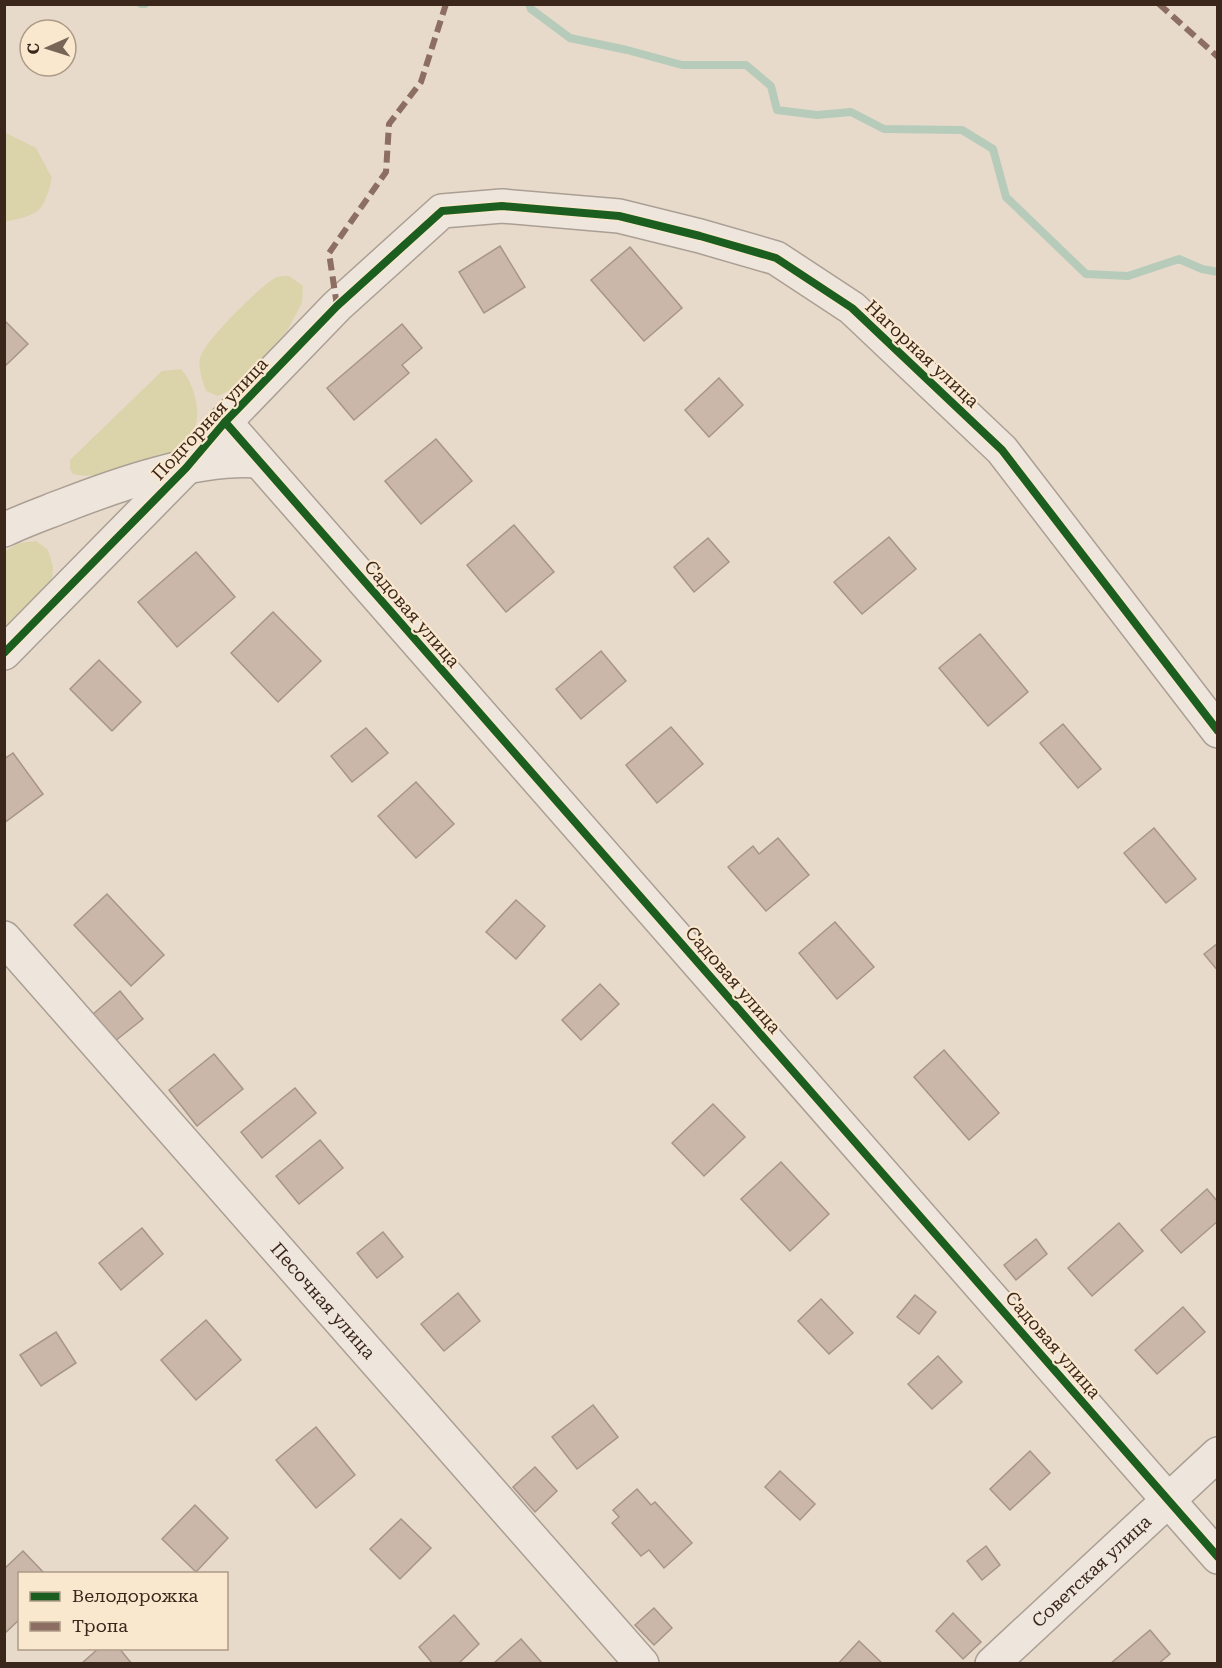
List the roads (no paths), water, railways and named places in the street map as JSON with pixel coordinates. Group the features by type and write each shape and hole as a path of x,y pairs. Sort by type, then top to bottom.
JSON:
{"street":[{"name":"Нагорная улица","path":"442,211 502,206 619,216 776,258 795,270 852,309 1002,450 1218,731"},
{"name":"Подгорная улица","path":"4,653 186,468 225,422 337,306 442,211"},
{"name":"Садовая улица","path":"225,422 1218,1557"},
{"path":"4,530 108,488 232,459 258,461"},
{"name":"Песочная улица","path":"4,938 642,1664"},
{"name":"Советская улица","path":"992,1664 1218,1454"}],"waterway":[{"path":"529,4 531,9 570,38 682,65 746,65 771,86 777,110 817,115 851,112 884,129 962,130 993,149 1006,197 1086,274 1128,276 1179,259 1202,269 1218,272"}]}
